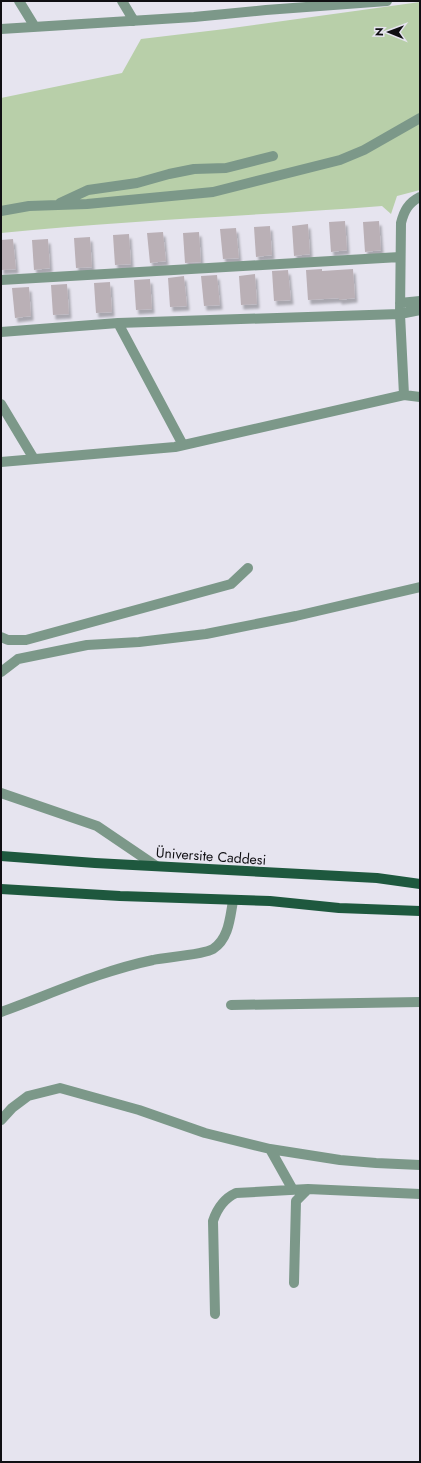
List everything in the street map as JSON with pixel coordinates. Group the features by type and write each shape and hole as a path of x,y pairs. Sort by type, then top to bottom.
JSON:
{"main road":[{"name":"Üniversite Caddesi","path":"1,856 95,864 377,878 420,884"},
{"path":"1,889 270,901 339,908 420,911"}],"street":[{"path":"19,1 35,27"},
{"path":"122,1 134,21"},
{"path":"1,30 387,1"},
{"path":"1,211 29,206 87,204 213,192 340,160 364,150 420,118"},
{"path":"54,205 88,190 138,183 169,174 194,169 226,168 273,156"},
{"path":"404,395 400,308 401,223 404,210 410,203 420,197"},
{"path":"1,280 400,257"},
{"path":"400,308 420,301"},
{"path":"1,332 118,323 400,308 420,310"},
{"path":"118,323 183,445"},
{"path":"1,462 175,447 404,395 420,397"},
{"path":"1,404 34,459"},
{"path":"1,637 8,640 26,640 231,584 248,568"},
{"path":"1,672 18,659 87,646 139,642 206,634 296,616 420,587"},
{"path":"1,793 97,826 156,866"},
{"path":"1,1012 93,976 153,960 212,950 219,943 228,929 233,900"},
{"path":"230,1005 420,1002"},
{"path":"1,1120 12,1108 28,1096 60,1088 139,1110 205,1133 270,1149 340,1160 420,1165"},
{"path":"270,1149 293,1190"},
{"path":"294,1283 296,1201 308,1189"},
{"path":"215,1314 213,1221 215,1214 228,1197 236,1193 308,1189 420,1194"}],"green space":[{"path":"420,2 420,190 397,196 391,214 382,206 96,225 1,233 1,98 122,73 141,39"}],"building":[{"path":"345,221 347,250 331,252 329,222"},
{"path":"379,221 381,250 365,252 363,222"},
{"path":"308,224 310,254 294,256 292,226"},
{"path":"270,226 272,255 256,257 254,227"},
{"path":"236,228 239,258 223,259 220,229"},
{"path":"163,232 166,261 150,263 147,233"},
{"path":"199,232 201,262 185,263 183,233"},
{"path":"129,234 131,264 115,265 113,235"},
{"path":"90,237 92,267 76,268 74,238"},
{"path":"13,239 16,269 1,270 1,240"},
{"path":"48,239 50,268 34,270 32,240"},
{"path":"322,269 322,271 353,269 355,298 339,300 339,298 308,300 306,270"},
{"path":"288,270 291,300 274,301 272,271"},
{"path":"255,274 257,304 241,305 239,276"},
{"path":"217,275 220,305 204,306 201,276"},
{"path":"184,276 187,306 170,307 168,278"},
{"path":"150,279 152,309 136,310 134,280"},
{"path":"110,282 112,312 96,313 94,283"},
{"path":"67,284 69,314 53,315 51,285"},
{"path":"29,287 31,316 15,318 12,288"}]}
